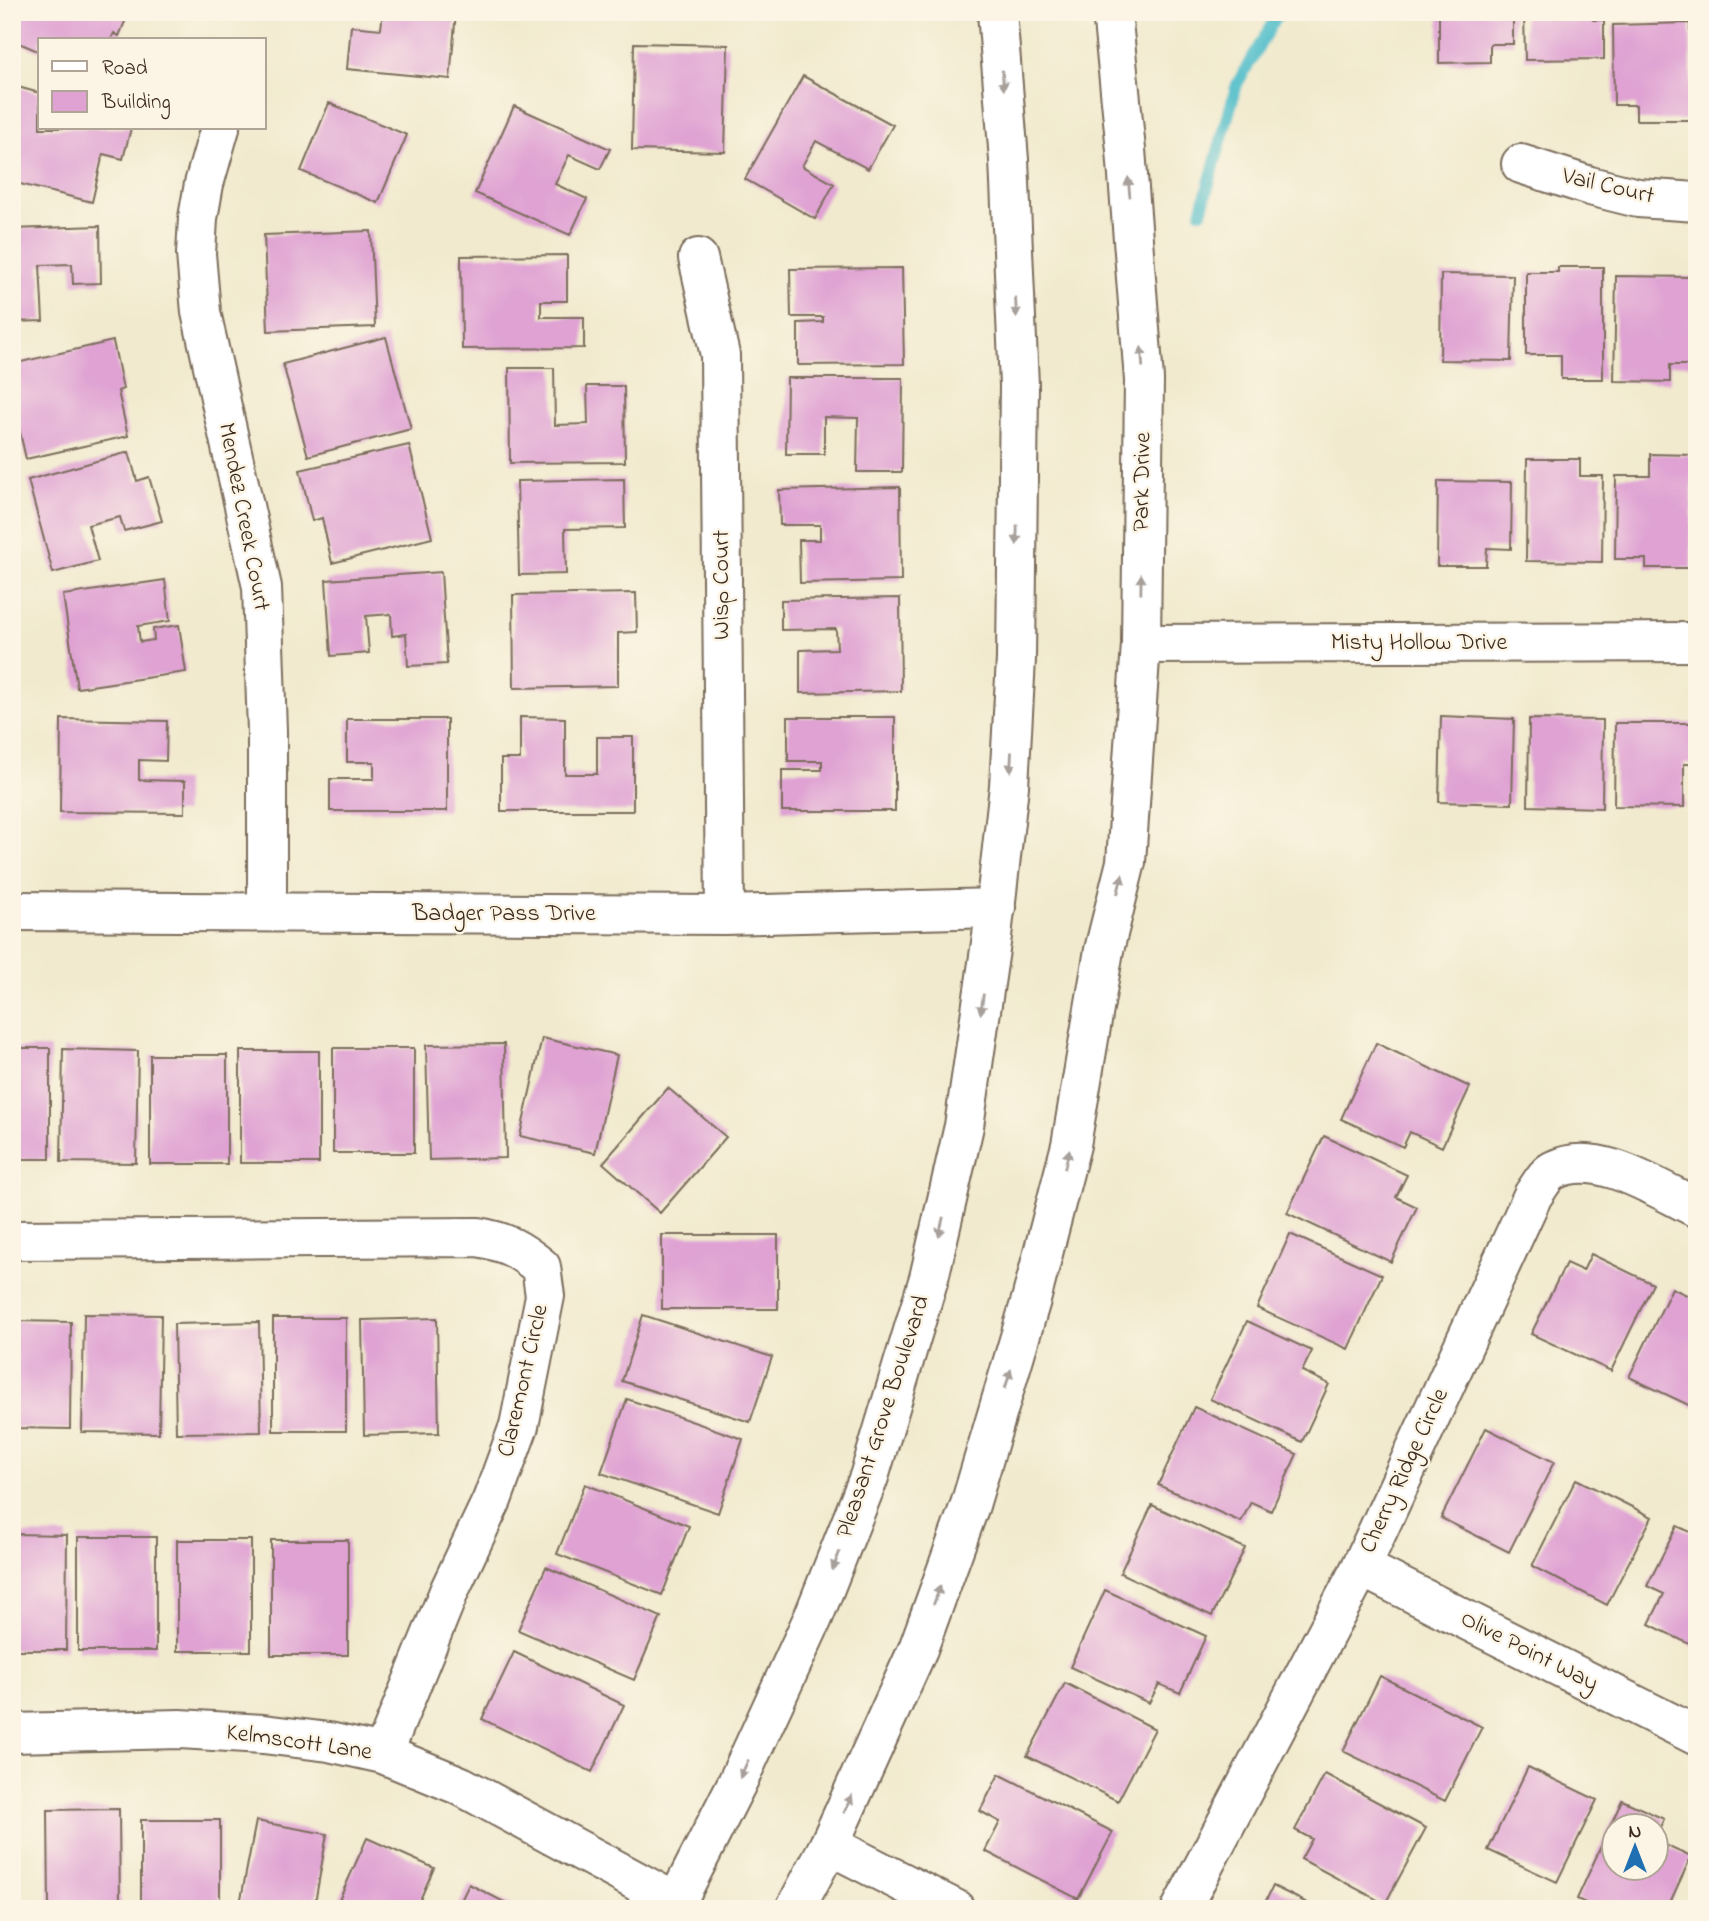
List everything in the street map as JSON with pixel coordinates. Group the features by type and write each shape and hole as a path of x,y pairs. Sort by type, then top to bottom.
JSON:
{"street":[{"path":"994,922 1009,786 1016,659 1019,385 1009,160 997,12"},
{"name":"Park Drive","path":"829,1845 918,1649 970,1505 1031,1300 1071,1145 1104,950 1126,862 1141,644 1144,380 1112,12"},
{"name":"Mendez Creek Court","path":"219,130 204,184 198,218 196,254 201,312 262,587 267,731 267,912"},
{"name":"Vail Court","path":"1521,164 1638,198 1697,202"},
{"name":"Wisp Court","path":"698,258 720,355 724,915"},
{"name":"Misty Hollow Drive","path":"1141,644 1697,642"},
{"name":"Badger Pass Drive","path":"12,911 724,915 994,922"},
{"name":"Pleasant Grove Boulevard","path":"677,1907 813,1618 869,1477 929,1278 964,1126 994,922"},
{"name":"Cherry Ridge Circle","path":"1181,1909 1361,1567 1533,1195 1551,1170 1581,1162 1620,1170 1697,1208"},
{"name":"Claremont Circle","path":"12,1240 478,1237 501,1241 522,1251 541,1268 545,1296 519,1426 492,1500 450,1589 383,1754"},
{"name":"Olive Point Way","path":"1361,1567 1697,1736"},
{"name":"Kelmscott Lane","path":"12,1733 180,1729 263,1734 329,1742 383,1754 461,1786 677,1907"},
{"path":"795,1909 829,1845 955,1909"}],"building":[{"path":"12,12 129,12 119,36 114,33 112,38 38,38 38,51 12,40"},
{"path":"383,12 456,12 450,79 347,69 351,26 381,29"},
{"path":"1439,12 1513,12 1513,44 1490,44 1490,62 1439,63"},
{"path":"1524,12 1593,12 1593,20 1604,20 1604,59 1525,60"},
{"path":"1690,23 1692,120 1636,120 1636,105 1614,105 1613,25"},
{"path":"634,43 728,45 725,152 632,150"},
{"path":"803,76 893,125 868,169 816,141 802,166 834,184 815,219 745,179"},
{"path":"14,86 38,92 38,130 130,130 123,159 103,154 92,202 12,182"},
{"path":"329,103 407,135 378,203 301,171"},
{"path":"514,106 610,149 600,169 569,155 555,184 587,199 570,235 475,193"},
{"path":"100,226 101,283 73,284 72,264 40,265 43,321 12,322 12,229"},
{"path":"371,231 375,327 268,331 264,235"},
{"path":"567,255 567,301 541,301 541,317 584,317 584,348 462,349 461,256"},
{"path":"1558,267 1603,267 1603,379 1561,379 1561,355 1526,355 1526,272 1558,272"},
{"path":"902,268 904,364 798,365 798,323 823,322 823,317 791,317 790,269"},
{"path":"1441,274 1513,275 1511,361 1440,360"},
{"path":"1616,276 1694,277 1692,365 1670,365 1670,382 1614,381"},
{"path":"386,337 411,429 308,456 283,364"},
{"path":"113,341 123,389 118,391 128,436 26,459 12,397 12,364"},
{"path":"509,368 554,368 555,425 588,424 587,386 624,386 625,462 510,463"},
{"path":"787,378 903,378 902,472 857,472 858,418 824,417 824,454 786,454"},
{"path":"409,445 432,538 332,563 322,518 312,521 300,470"},
{"path":"129,452 137,481 149,477 162,521 124,531 120,517 88,525 98,561 53,573 28,480"},
{"path":"1650,454 1693,455 1691,568 1646,568 1646,559 1615,559 1616,476 1650,476"},
{"path":"1527,459 1580,459 1580,476 1603,476 1602,562 1526,561"},
{"path":"624,479 625,528 565,529 566,574 519,575 517,481"},
{"path":"1438,481 1512,482 1511,549 1487,548 1486,566 1437,566"},
{"path":"900,487 901,581 800,583 799,540 820,540 820,525 780,525 779,490"},
{"path":"441,572 447,664 408,666 406,634 392,636 391,614 366,616 369,653 331,656 326,580"},
{"path":"165,580 170,621 138,626 140,642 154,640 153,629 179,625 186,672 77,688 63,595"},
{"path":"636,593 637,632 618,633 618,686 514,688 513,595"},
{"path":"900,598 901,691 800,693 800,650 837,649 836,629 781,630 781,600"},
{"path":"1441,716 1514,719 1512,804 1439,802"},
{"path":"520,717 565,718 565,774 597,774 597,737 633,737 633,811 501,811 501,759 520,759"},
{"path":"788,717 895,717 895,811 782,811 782,770 822,770 822,761 788,761"},
{"path":"61,719 167,721 166,761 139,760 139,780 185,781 185,813 60,812"},
{"path":"347,719 447,719 447,811 330,811 330,779 374,779 374,762 347,762"},
{"path":"1529,719 1603,720 1602,808 1528,806"},
{"path":"1615,723 1695,723 1695,764 1684,764 1684,807 1614,806"},
{"path":"542,1038 617,1055 595,1153 520,1136"},
{"path":"1376,1043 1470,1087 1442,1147 1410,1132 1403,1147 1341,1119"},
{"path":"504,1044 506,1158 429,1160 426,1045"},
{"path":"12,1048 50,1048 50,1159 12,1159"},
{"path":"333,1048 414,1048 414,1153 333,1153"},
{"path":"63,1049 138,1051 136,1163 61,1162"},
{"path":"240,1051 319,1051 319,1163 240,1163"},
{"path":"150,1055 227,1055 227,1164 150,1164"},
{"path":"668,1088 726,1137 660,1213 603,1163"},
{"path":"1324,1136 1407,1175 1396,1197 1417,1207 1391,1262 1287,1213"},
{"path":"1290,1234 1382,1275 1348,1349 1257,1308"},
{"path":"662,1235 778,1235 778,1309 662,1309"},
{"path":"1591,1254 1653,1284 1611,1371 1531,1334 1566,1263 1583,1271"},
{"path":"1672,1288 1697,1300 1697,1409 1629,1377"},
{"path":"84,1314 161,1315 159,1433 82,1432"},
{"path":"643,1315 772,1357 750,1422 622,1381"},
{"path":"273,1318 346,1318 346,1431 273,1431"},
{"path":"437,1318 439,1433 364,1435 362,1320"},
{"path":"12,1321 71,1322 70,1429 12,1428"},
{"path":"1247,1321 1312,1351 1302,1371 1329,1384 1302,1442 1210,1399"},
{"path":"259,1322 261,1432 176,1433 174,1324"},
{"path":"627,1399 743,1439 718,1513 601,1473"},
{"path":"1194,1407 1297,1454 1271,1511 1251,1502 1241,1522 1158,1485"},
{"path":"1486,1428 1554,1462 1509,1552 1441,1518"},
{"path":"1576,1479 1652,1517 1607,1605 1532,1566"},
{"path":"585,1484 689,1526 662,1595 557,1554"},
{"path":"1152,1505 1245,1548 1212,1616 1120,1573"},
{"path":"1677,1526 1697,1535 1697,1648 1649,1624 1664,1594 1647,1586"},
{"path":"12,1534 67,1535 66,1650 12,1650"},
{"path":"78,1537 156,1537 156,1651 78,1651"},
{"path":"177,1540 251,1540 251,1651 177,1651"},
{"path":"271,1540 348,1540 348,1655 271,1655"},
{"path":"546,1567 661,1617 634,1680 518,1630"},
{"path":"1105,1590 1206,1636 1180,1693 1159,1684 1149,1703 1070,1667"},
{"path":"514,1652 624,1705 592,1772 482,1719"},
{"path":"1380,1676 1482,1727 1445,1801 1343,1751"},
{"path":"1065,1683 1155,1729 1118,1801 1027,1756"},
{"path":"1528,1767 1597,1800 1557,1882 1488,1850"},
{"path":"999,1774 1113,1832 1078,1899 985,1851 1000,1822 980,1811"},
{"path":"1325,1774 1426,1828 1385,1904 1301,1859 1312,1839 1295,1830"},
{"path":"1622,1800 1649,1812 1617,1812"},
{"path":"119,1809 120,1909 49,1909 48,1810"},
{"path":"141,1820 220,1820 220,1909 141,1909"},
{"path":"256,1821 327,1834 314,1909 239,1909"},
{"path":"367,1838 434,1868 416,1909 335,1909"},
{"path":"1670,1847 1691,1857 1667,1909 1598,1909 1577,1899 1600,1848 1600,1882 1670,1882"},
{"path":"469,1884 518,1909 457,1909"},
{"path":"1273,1886 1319,1909 1262,1909"}],"waterway":[{"path":"1201,212 1237,84 1279,12"}]}
